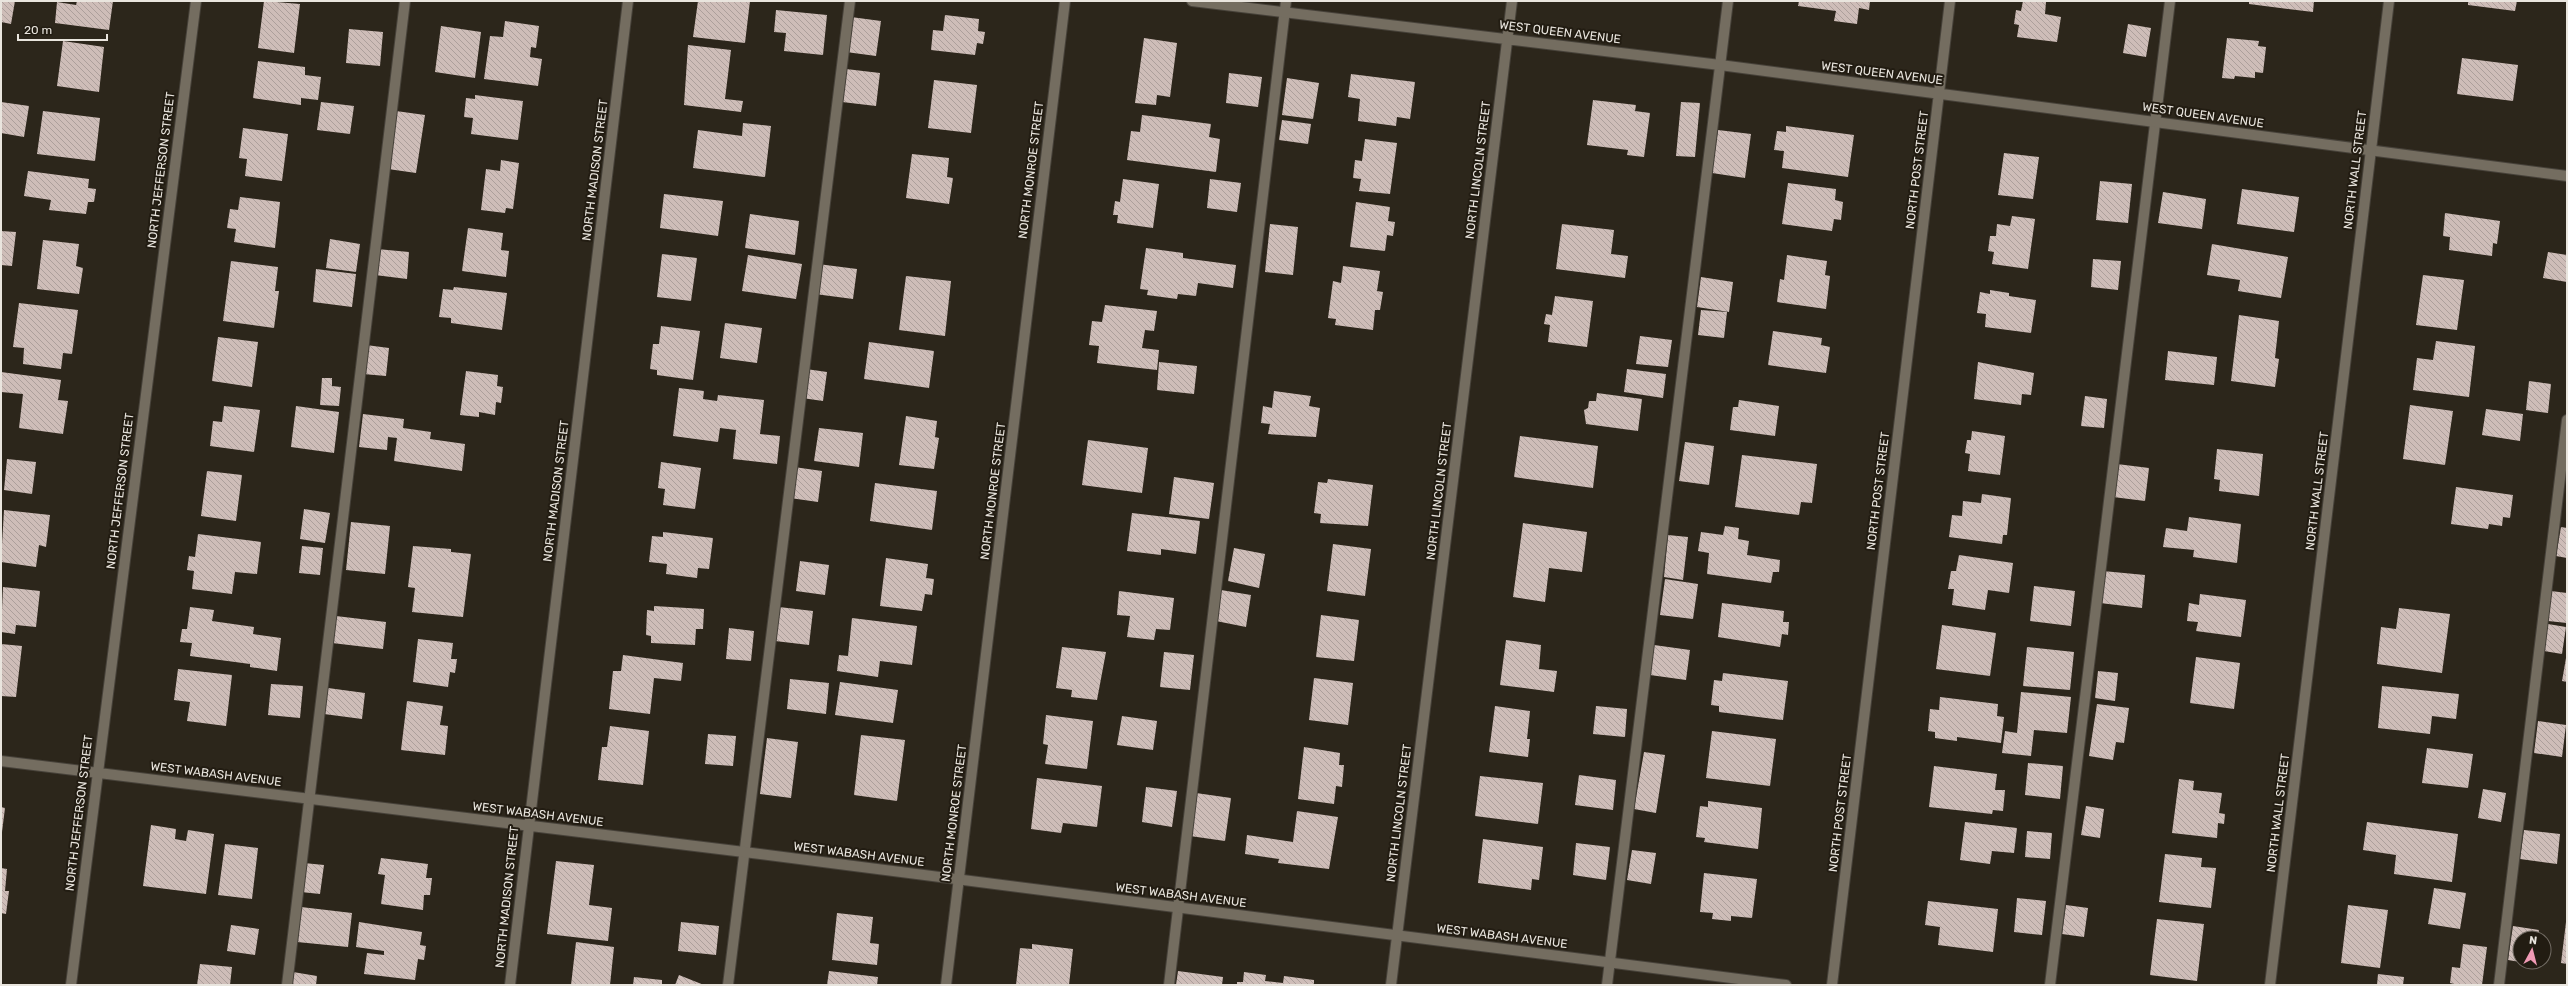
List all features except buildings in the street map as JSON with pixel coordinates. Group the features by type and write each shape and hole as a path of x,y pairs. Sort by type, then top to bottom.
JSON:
{"street":[{"name":"NORTH JEFFERSON STREET","path":"71,985 196,1"},
{"path":"287,985 405,1"},
{"name":"NORTH MADISON STREET","path":"510,985 628,1"},
{"path":"728,985 850,1"},
{"name":"NORTH MONROE STREET","path":"946,985 1065,1"},
{"name":"WEST QUEEN AVENUE","path":"1192,1 1720,65 2567,176"},
{"path":"1169,985 1286,1"},
{"name":"NORTH LINCOLN STREET","path":"1391,985 1512,1"},
{"path":"1607,985 1728,1"},
{"name":"NORTH POST STREET","path":"1832,985 1950,1"},
{"path":"2050,985 2170,1"},
{"name":"NORTH WALL STREET","path":"2270,985 2388,1"},
{"path":"2499,985 2567,420"},
{"name":"WEST WABASH AVENUE","path":"1,761 744,852 1786,985"}]}
